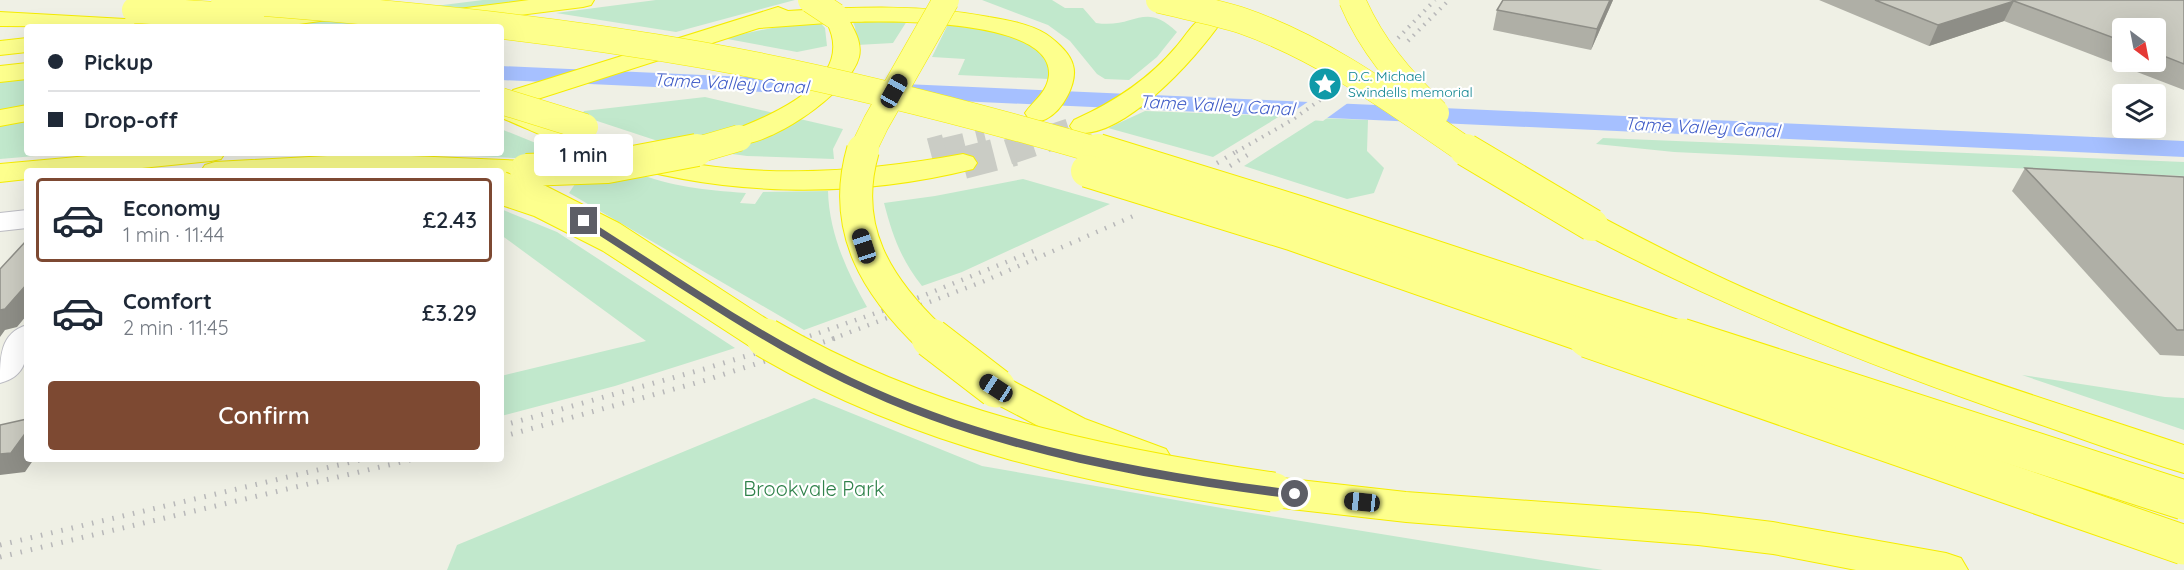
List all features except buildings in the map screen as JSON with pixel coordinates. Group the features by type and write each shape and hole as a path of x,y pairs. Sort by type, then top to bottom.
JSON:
{"highway":[{"path":"224,0 425,16 482,24"},
{"path":"249,24 434,0"},
{"path":"394,24 582,0"},
{"path":"473,24 610,0"},
{"path":"504,169 580,170 636,164 707,148 782,119 815,98 837,76 847,54 846,34 835,16 811,0"},
{"path":"517,99 757,21 841,0"},
{"path":"946,0 874,126 857,171 855,207 860,233 870,260 884,286 904,312 943,351 977,376 1028,407 1101,441 1152,459 1273,492"},
{"path":"1159,0 1243,21 1318,54 1357,76 1477,158 1592,225 1685,274 1817,331 1918,369 2184,459"},
{"path":"1352,0 1360,20 1385,58 1423,101 1470,142 1511,173 1592,225"},
{"path":"757,21 866,9 917,7 975,12 1015,24 1047,43 1060,63 1060,86 1052,100 1038,113"},
{"path":"0,8 135,10 329,24"},
{"path":"1084,126 1126,105 1155,84 1179,61 1218,9"},
{"path":"0,19 89,24"},
{"path":"504,27 639,46 857,87 990,120 1161,168 2184,500"},
{"path":"504,42 660,68 825,101 974,138 1138,186 1422,279 2184,545"},
{"path":"0,48 24,45"},
{"path":"0,56 24,53"},
{"path":"0,74 24,71"},
{"path":"517,99 575,131 649,164 725,176 822,179 872,177 922,161 963,163"},
{"path":"0,118 24,114"},
{"path":"53,168 179,156"},
{"path":"271,168 364,163 480,168"},
{"path":"0,173 24,171"},
{"path":"504,189 536,198 567,211 648,260 777,344 848,381 909,407 1011,441 1100,464 1156,475 1273,492 1406,507 1698,529 1851,551 1946,570"},
{"path":"0,193 24,190"}],"street":[{"path":"0,222 24,219"},
{"path":"0,371 24,340"}],"green space":[{"path":"483,0 540,0 349,24 292,24"},
{"path":"656,0 795,0 676,32 556,13"},
{"path":"982,0 1052,0 1065,8 1083,8 1096,23 1109,24 1139,18 1156,18 1177,32 1157,57 1129,80 1105,79 1097,74 1070,41 1048,25"},
{"path":"914,10 893,43 857,45 855,27 850,15"},
{"path":"953,14 1039,48 1049,64 1049,79 958,75 965,59 932,57"},
{"path":"817,19 825,28 827,46 797,52 722,38"},
{"path":"24,78 24,107 0,112 0,82"},
{"path":"705,97 843,129 833,149 834,159 747,156 673,146 582,116 584,111"},
{"path":"1145,111 1280,116 1213,157 1108,128"},
{"path":"1319,118 1368,120 1367,151 1384,168 1374,193 1347,199 1244,166"},
{"path":"24,121 24,156 35,156 0,159 0,126"},
{"path":"504,130 553,150 555,158 475,156 504,156"},
{"path":"1603,138 2184,162 2184,176 1674,152 1596,144"},
{"path":"633,172 689,187 746,193 740,203 755,204 763,192 828,191 829,207 840,252 867,307 804,330 569,193 579,178"},
{"path":"1023,179 1110,204 962,272 922,286 898,246 884,203"},
{"path":"504,210 557,232 735,348 615,386 504,415 504,375 646,341 504,237"},
{"path":"2022,375 2184,398 2184,430"},
{"name":"Brookvale Park","path":"814,398 982,466 1233,510 1603,570 447,570 457,545"}],"water":[{"name":"Tame Valley Canal","path":"504,66 2112,138 2184,141 2184,157 504,80"}],"pier":[{"path":"1312,99 1352,100 1323,121 1284,118"}],"tunnel":[{"path":"1014,150 1074,130"},
{"path":"940,152 986,141"},
{"path":"931,154 946,150"},
{"path":"963,163 1014,150"},
{"path":"1008,152 1014,150"}],"railway":[{"path":"1398,38 1435,0"},
{"path":"1408,41 1449,0"},
{"path":"1236,152 1292,120 1337,88"},
{"path":"1217,163 1239,150"},
{"path":"1230,166 1249,154"},
{"path":"832,339 982,282 1138,214"},
{"path":"801,339 905,303 1036,250"},
{"path":"504,425 805,338"},
{"path":"504,436 703,381 836,338"},
{"path":"0,545 351,462"},
{"path":"0,557 401,462"}],"place":[{"name":"D.C. Michael Swindells memorial","path":"1325,84"}],"route":[{"path":"584,221 777,344 848,381 909,407 1011,441 1100,464 1214,484 1295,494"}]}
